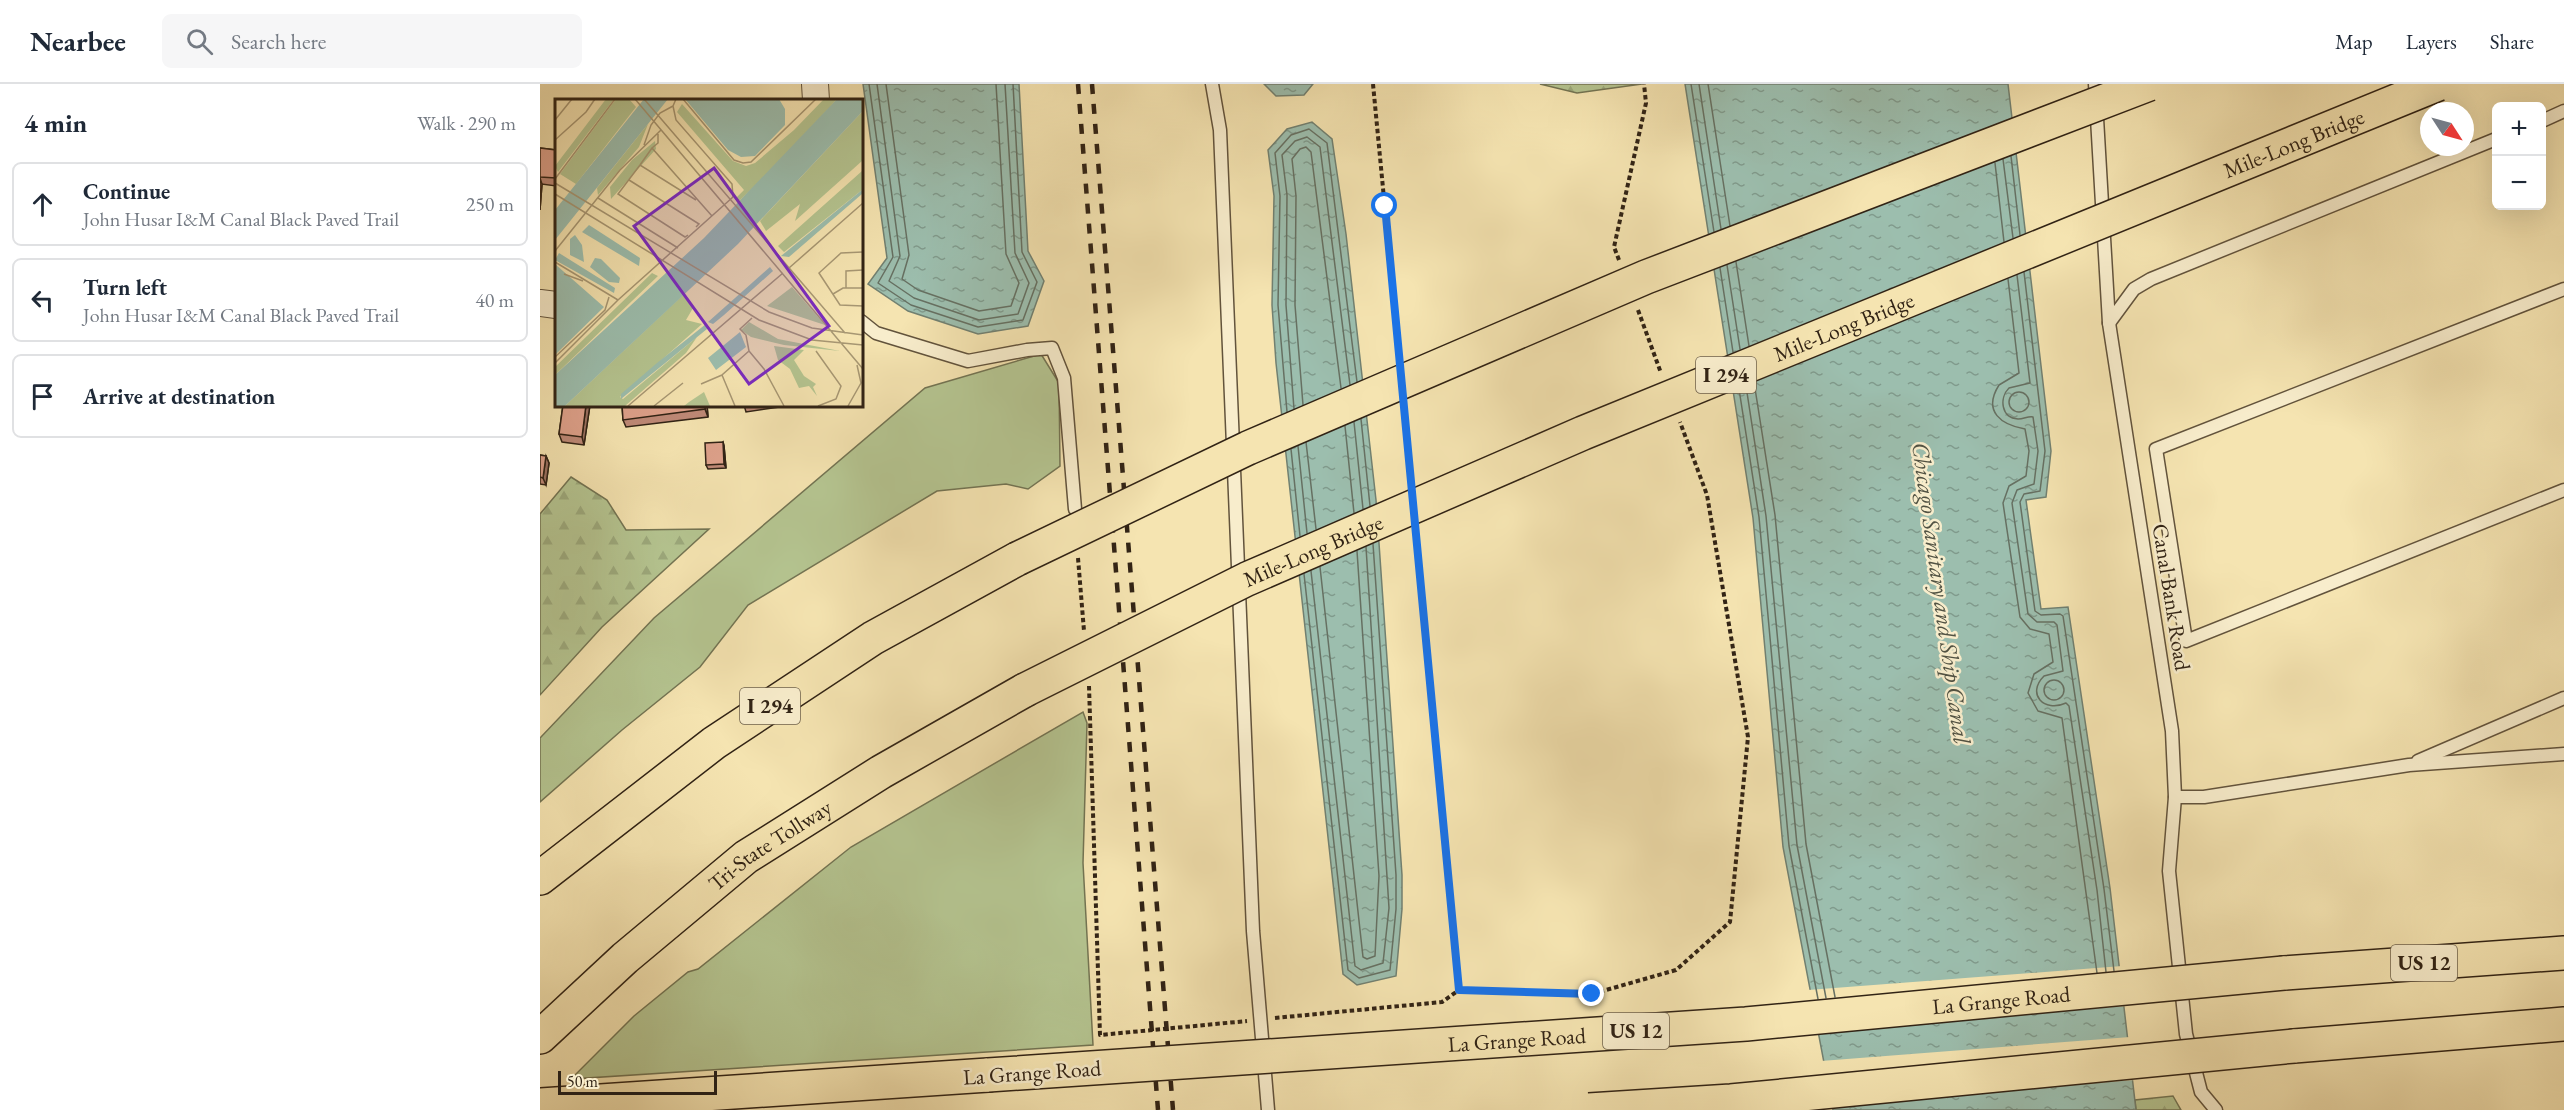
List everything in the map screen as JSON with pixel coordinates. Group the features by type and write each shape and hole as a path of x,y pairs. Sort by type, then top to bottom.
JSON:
{"highway":[{"name":"I 294","path":"540,878 714,743 873,638 1017,559 1248,448 1647,277 2149,84"},
{"name":"Mile-Long Bridge","path":"1025,690 1247,579 1561,442 2438,84"},
{"name":"Tri-State Tollway","path":"540,1037 625,958 746,857 881,772 1025,690"},
{"name":"La Grange Road","path":"540,1105 1746,1024 2284,973 2564,952"},
{"path":"1589,1110 1731,1101 2294,1046 2564,1024"}],"street":[{"path":"815,84 816,99"},
{"path":"540,303 555,305"}],"lane":[{"path":"1212,84 1220,130 1253,931 1268,1110"},
{"name":"Canal Bank Road","path":"2096,84 2109,323 2172,731 2175,797 2169,871 2186,1034 2201,1092 2216,1110"},
{"path":"2546,119 2564,111"},
{"path":"2109,323 2134,289 2151,279 2492,141"},
{"path":"2564,289 2156,448 2186,641 2564,490"},
{"path":"862,322 876,333 968,362 1027,350 1052,348 1064,378 1075,509"},
{"path":"2409,765 2564,698"},
{"path":"2175,797 2204,797 2409,765 2564,754"}],"path":[{"path":"1373,84 1399,361"},
{"path":"1622,268 1614,247 1646,103 1644,84"},
{"path":"1634,301 1663,376"},
{"path":"1404,408 1412,491"},
{"path":"1088,675 1100,1035 1442,1002 1459,990 1592,994 1676,970 1730,922 1748,737 1707,495 1679,419"},
{"path":"1415,527 1459,990"},
{"path":"1078,556 1085,639"}],"green space":[{"path":"1540,84 1642,84 1577,93"},
{"path":"1041,354 1059,383 1060,466 1028,489 1006,484 937,491 748,605 700,667 622,730 540,802 540,738 654,618 925,388"},
{"path":"571,477 607,500 626,530 709,529 602,627 540,695 540,514"},
{"path":"1083,712 1087,723 1083,863 1093,1045 571,1079 634,1016 688,972 698,969 851,847"},
{"path":"2173,1096 2181,1110 2136,1110 2135,1100"}],"water":[{"path":"863,84 1019,84 1028,251 1044,281 1028,326 978,334 908,311 868,284 887,258"},
{"path":"1264,84 1313,84 1304,95 1276,96"},
{"name":"Chicago Sanitary and Ship Canal","path":"1685,84 2008,84 2051,451 2046,497 2026,500 2041,609 2068,607 2110,888 2136,1110 1833,1110 1783,847 1753,518"},
{"path":"1312,122 1332,139 1346,234 1376,500 1402,875 1402,909 1396,976 1357,985 1343,974 1276,363 1272,305 1274,196 1268,150 1287,129"}],"pier":[{"path":"2122,966 2127,1006 1815,1030 1808,990"},
{"path":"2130,1037 2135,1080 1829,1103 1821,1061"}],"building":[{"path":"540,148 555,150 555,178 540,177"},
{"path":"563,406 586,406 582,437 559,434"},
{"path":"622,406 705,406 705,409 623,420"},
{"path":"723,442 724,464 706,465 705,443"},
{"path":"540,455 546,456 543,478 540,477"}],"railway":[{"path":"1078,84 1158,1110"},
{"path":"1092,84 1173,1110"}],"route":[{"path":"1385,206 1459,990 1592,994"}]}
